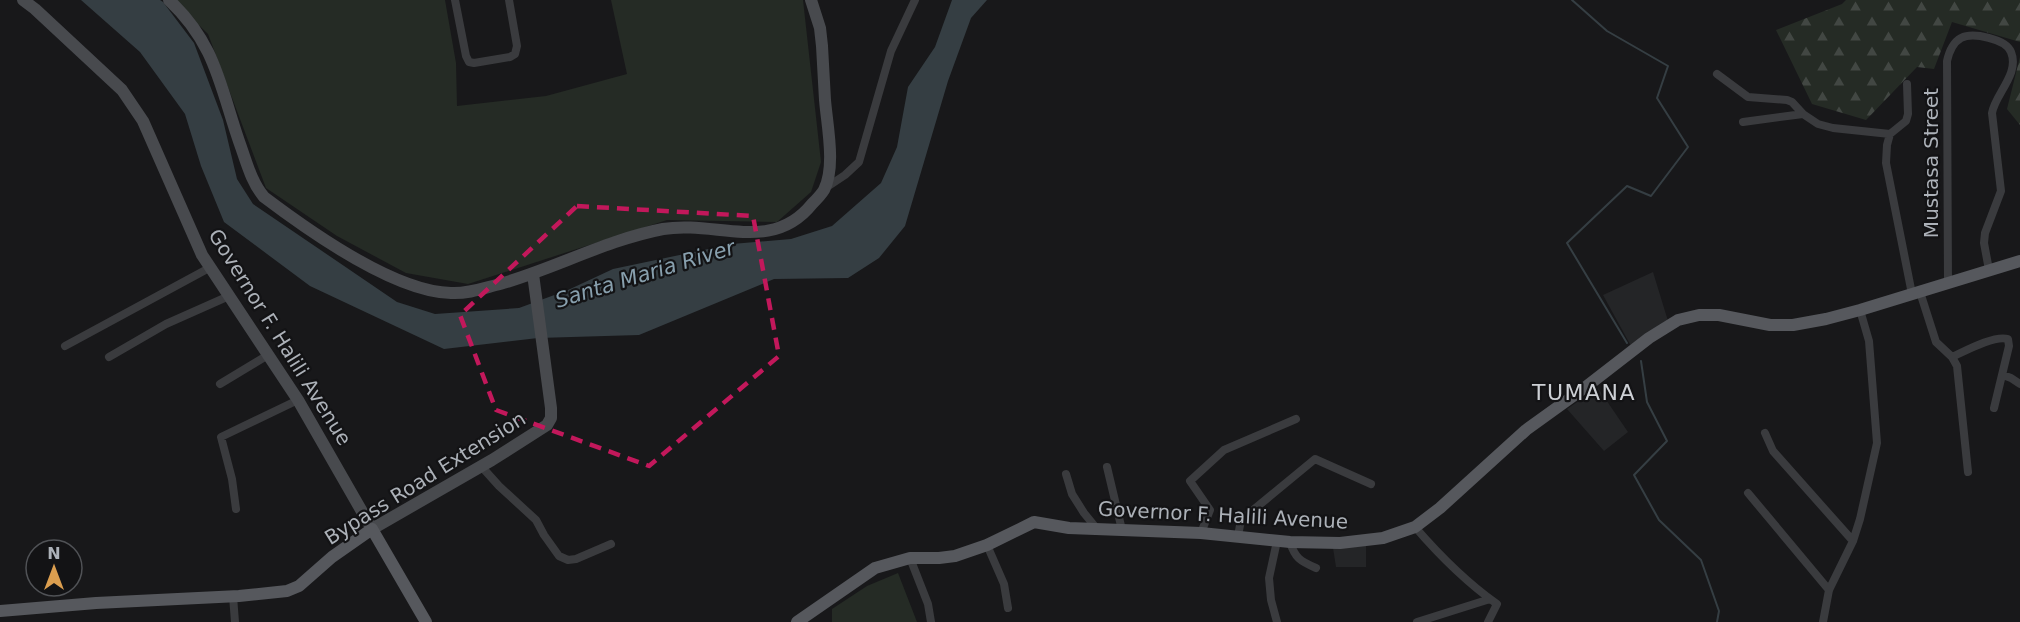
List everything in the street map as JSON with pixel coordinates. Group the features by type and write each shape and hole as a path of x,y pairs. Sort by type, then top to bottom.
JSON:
{"main road":[{"name":"Governor F. Halili Avenue","path":"797,622 875,568 910,558 955,556 987,545 1034,522 1069,528 1201,533 1284,541 1340,543 1383,538 1415,527 1440,508 1526,430 1649,338 1678,320 1699,315 1719,315 1770,325 1793,326 1860,310 2020,261"},
{"name":"Governor F. Halili Avenue","path":"372,529 426,622"},
{"name":"Bypass Road Extension","path":"0,611 287,591 299,586 332,557 372,529"}],"street":[{"name":"Governor F. Halili Avenue","path":"23,0 122,90 143,121 202,255 298,400 372,529"},
{"path":"169,0 192,25 211,57 257,188 264,197 325,240 389,275 411,285 452,294 534,280 605,244 663,229 694,227 766,232 783,227 800,217 824,190 846,175 859,162 891,51 915,0"},
{"path":"455,0 466,56 469,62 474,63 510,57 515,54 517,46 509,0"},
{"path":"811,0 820,28 829,144 830,169 824,190"},
{"name":"Mustasa Street","path":"1948,284 1947,61 1954,43 1962,38 1974,36 2003,44 2011,51 2013,64 2009,78 1994,104 1992,113 2001,191 1985,233 1984,243 1989,270"},
{"path":"1717,74 1748,97 1792,102 1803,114 1818,124 1833,128 1890,134"},
{"path":"1907,84 1908,114 1906,121 1890,134 1886,163 1916,293 1936,342 1952,357 1959,372 1968,471"},
{"path":"1743,122 1803,114"},
{"path":"65,346 211,267"},
{"name":"Bypass Road Extension","path":"372,529 481,466 547,424 551,418 534,280"},
{"path":"108,357 166,324 229,296"},
{"path":"1823,622 1828,590 1853,541 1860,519 1876,443 1869,341 1860,310"},
{"path":"1952,357 1995,339 2005,338 2009,342 1994,408"},
{"path":"220,384 268,355"},
{"path":"2002,375 2020,384"},
{"path":"236,509 232,479 221,437 298,400"},
{"path":"1201,533 1210,510 1190,481 1224,450 1296,420"},
{"path":"1765,433 1773,451 1853,541"},
{"path":"1238,536 1241,520 1315,459 1371,484"},
{"path":"481,466 536,520 560,556 568,560 576,559 611,544"},
{"path":"1107,467 1122,530"},
{"path":"1066,474 1072,494 1097,529"},
{"path":"1748,492 1828,590"},
{"path":"1415,527 1446,562 1494,602"},
{"path":"1284,541 1293,554 1316,568"},
{"path":"1277,622 1271,600 1269,578 1284,541"},
{"path":"987,545 1004,584 1008,608"},
{"path":"910,558 928,604 931,622"},
{"path":"233,596 236,622"},
{"path":"1417,622 1494,602"},
{"path":"1488,622 1494,602"}],"highlighted area":[{"path":"577,206 753,216 779,356 649,466 496,410 460,315"}],"shaded area":[{"path":"1653,272 1668,321 1631,346 1603,295"},
{"path":"1598,388 1628,432 1604,451 1567,409"},
{"path":"1366,545 1366,567 1336,567 1333,548"}],"green space":[{"path":"173,0 445,0 456,63 457,106 546,96 627,74 611,0 803,0 821,162 811,192 777,222 667,220 468,284 406,273 337,236 266,188 208,34"},
{"path":"1846,0 2020,0 2020,42 1952,22 1934,69 1917,67 1866,120 1812,104 1776,30 1842,4"},
{"path":"2020,57 2020,125 2007,109"},
{"path":"898,573 917,622 832,622 832,609 867,586"}],"water":[{"name":"Santa Maria River","path":"81,0 160,0 163,2 194,43 223,120 237,179 253,204 397,302 435,314 519,308 568,290 613,269 732,244 791,239 832,226 881,183 897,147 908,87 935,47 952,0 987,0 971,18 948,81 905,226 879,258 848,278 774,279 639,335 538,338 444,349 310,286 224,222 201,166 185,114 140,52"}],"waterway":[{"path":"1572,0 1607,31 1668,66 1657,98 1688,147 1651,196 1627,186 1567,243 1627,343"},
{"path":"1641,361 1647,402 1667,441 1634,475 1659,520 1701,560 1719,611 1717,622"}],"district":[{"name":"TUMANA","path":"1584,392"}]}
